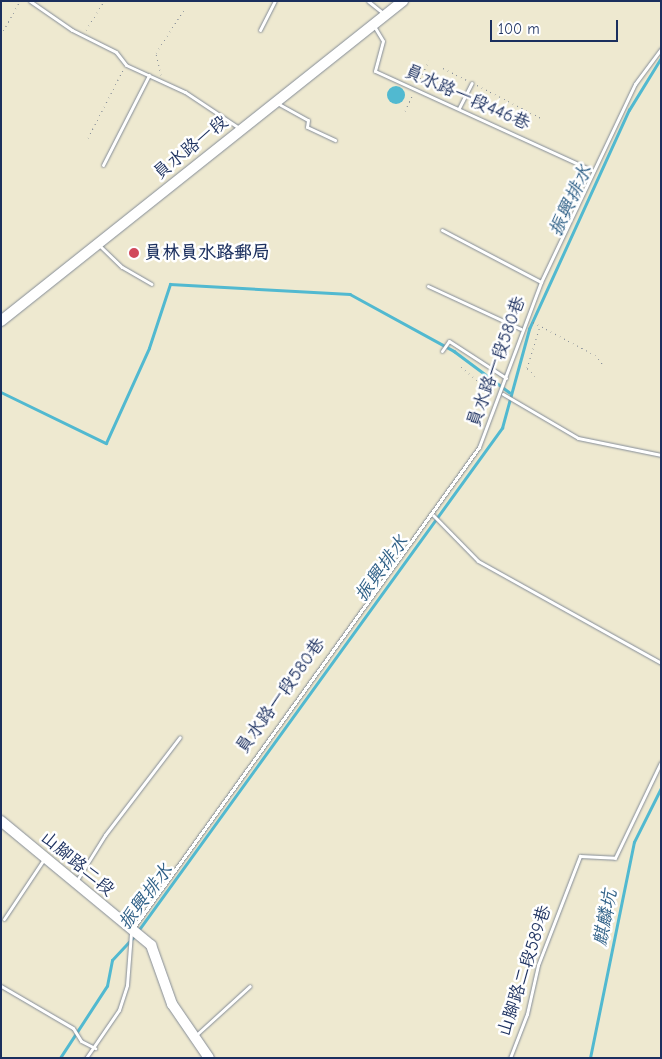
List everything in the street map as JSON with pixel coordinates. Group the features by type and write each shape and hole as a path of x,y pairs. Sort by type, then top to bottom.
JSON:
{"street":[{"name":"員水路一段","path":"1,321 274,101 403,1"},
{"name":"山腳路二段","path":"1,821 131,931 151,945 172,1004 193,1039 208,1058"}],"lane":[{"path":"30,1 83,35 116,52 126,65 163,82 241,129"},
{"path":"260,30 275,1"},
{"path":"368,1 385,15"},
{"name":"員水路一段446巷","path":"373,24 383,41 375,71 415,91 459,108 593,171"},
{"name":"員水路一段580巷","path":"131,931 203,825 411,539 433,515 479,447 503,394 521,329 541,282 635,84 661,49"},
{"path":"103,165 149,75"},
{"path":"459,108 472,83"},
{"path":"274,101 308,120 307,127 335,140"},
{"path":"442,230 541,282"},
{"path":"97,243 122,267 152,284"},
{"path":"428,286 521,329"},
{"path":"442,351 449,341 506,378"},
{"path":"503,394 578,438 661,455"},
{"path":"433,515 478,561 661,663"},
{"path":"75,883 105,835 180,737"},
{"name":"山腳路二段589巷","path":"510,1058 527,1014 538,965 580,856 615,858 661,762"},
{"path":"4,919 45,858"},
{"path":"86,1058 95,1048 119,1010 127,985 131,931"},
{"path":"1,986 73,1028 81,1041 95,1048"},
{"path":"193,1039 250,986"}],"path":[{"path":"1,35 20,1"},
{"path":"83,35 104,1"},
{"path":"163,82 156,53 186,8"},
{"path":"405,111 429,60"},
{"path":"88,138 126,65"},
{"path":"444,68 541,118"},
{"path":"535,376 528,368 540,325 595,355 604,366"},
{"path":"461,367 501,398"}],"water":[{"path":"392,86 400,86 405,91 403,102 392,104 387,99 387,91"}],"waterway":[{"name":"振興排水","path":"138,931 502,428 529,329 629,110 661,58"},
{"path":"1,392 106,443 149,348 170,284 350,294 454,351 509,392"},
{"name":"麒麟坑","path":"590,1058 634,842 661,788"},
{"name":"振興排水","path":"60,1058 107,986 112,960 135,935"}],"place":[{"name":"員林員水路郵局","path":"134,253"}]}
